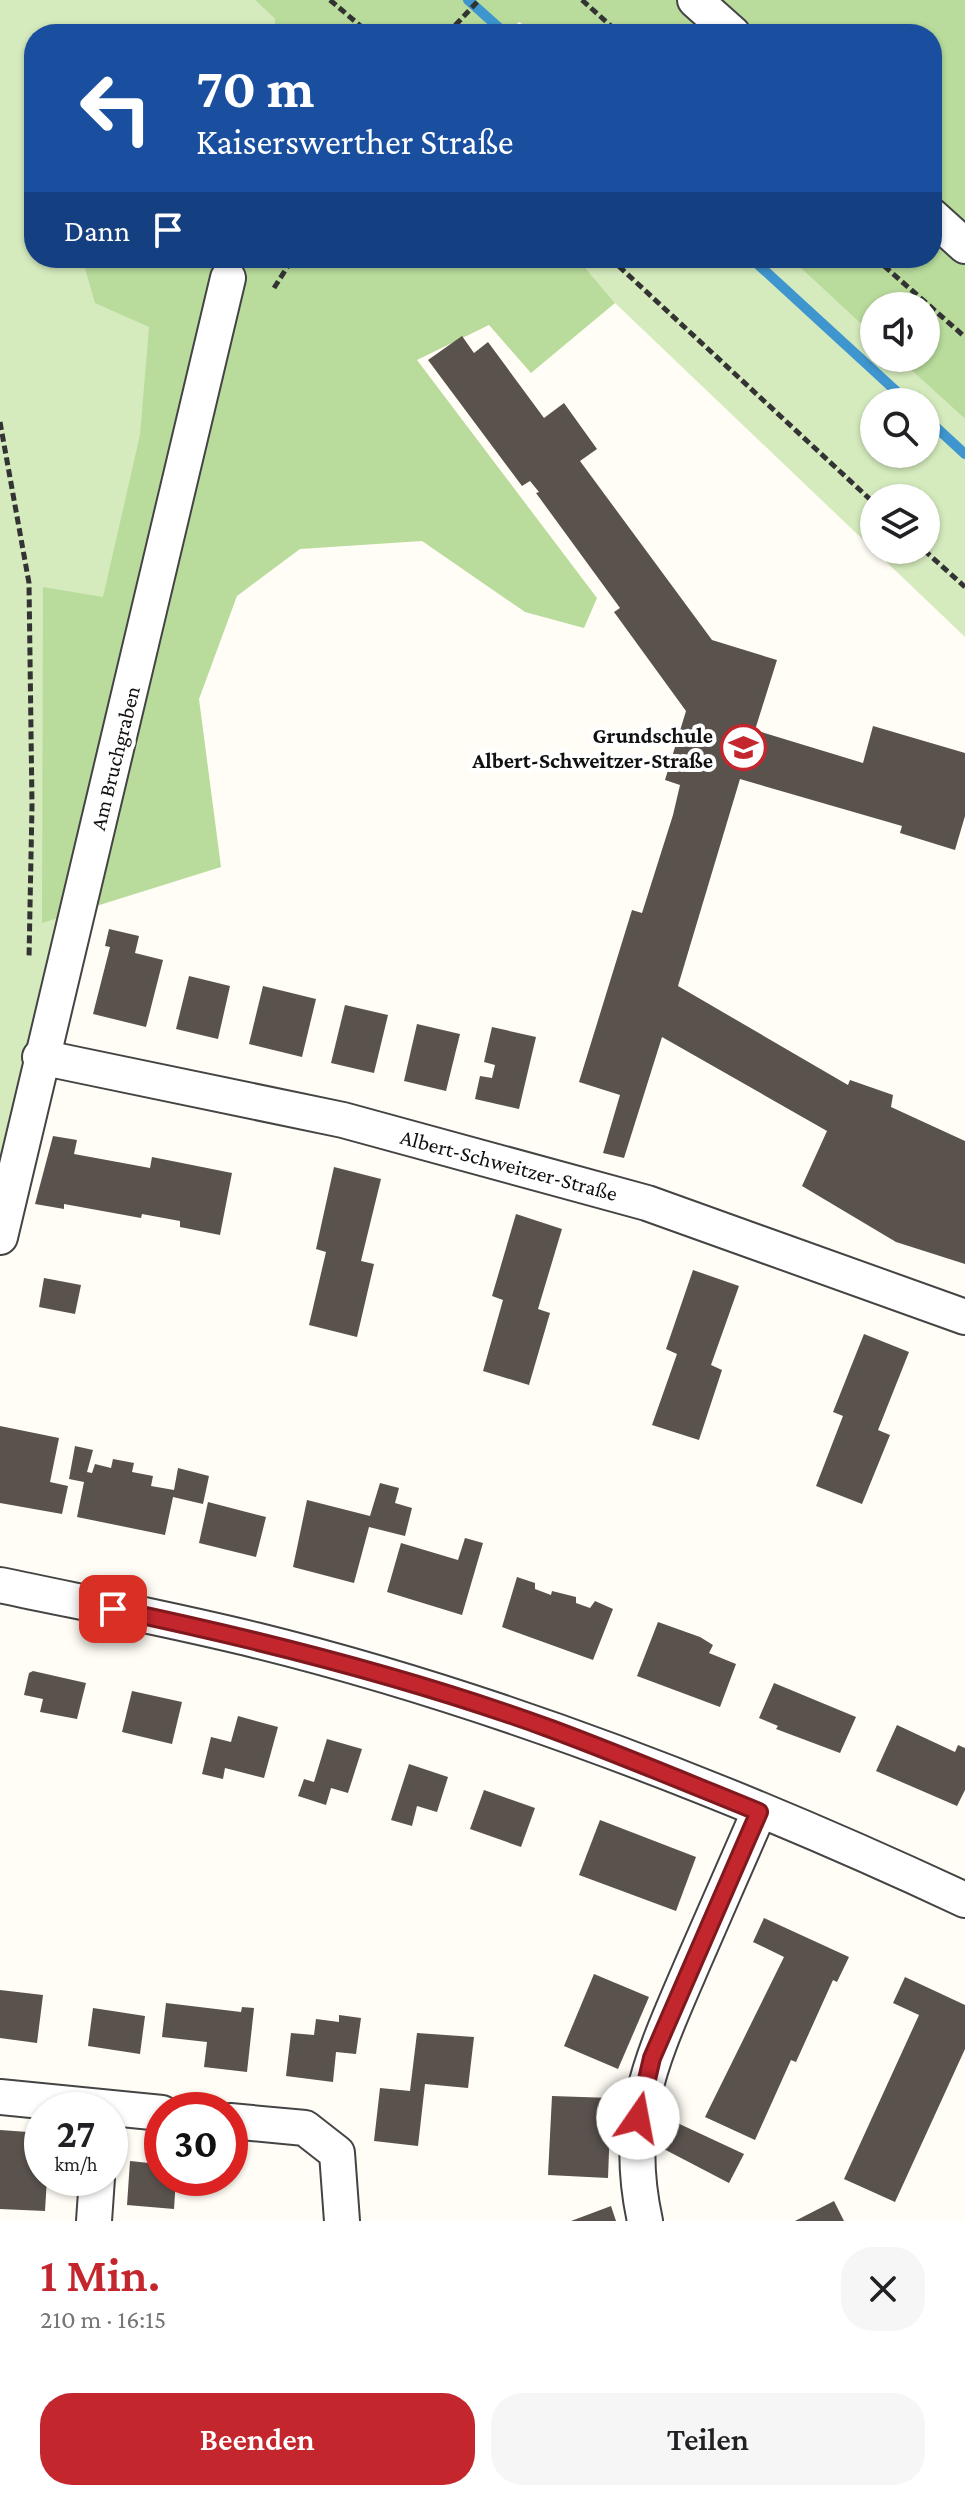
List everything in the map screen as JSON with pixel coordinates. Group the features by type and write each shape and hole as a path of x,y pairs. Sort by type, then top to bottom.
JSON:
{"street":[{"path":"695,0 722,24"},
{"path":"942,225 965,246"},
{"name":"Am Bruchgraben","path":"0,1237 40,1057 117,754 228,278"},
{"name":"Albert-Schweitzer-Straße","path":"40,1057 343,1120 647,1203 965,1317"},
{"path":"0,1585 255,1640 397,1679 550,1729 759,1812 965,1900"},
{"path":"645,2221 635,2165 636,2136 652,2058 759,1812"},
{"path":"0,2097 24,2100"},
{"path":"248,2123 305,2128 337,2153 342,2221"},
{"path":"94,2221 96,2196"}],"path":[{"path":"330,0 358,24"},
{"path":"456,24 479,0"},
{"path":"582,0 609,24"},
{"path":"274,288 287,268"},
{"path":"621,268 860,490"},
{"path":"886,268 965,337"},
{"path":"0,422 29,583 32,805 29,971"},
{"path":"940,564 965,587"}],"green space":[{"path":"0,0 255,0 275,19 275,24 24,24 24,268 189,268 200,317 0,1176"},
{"path":"255,0 965,0 965,419 940,396 940,388 931,388 913,372 940,372 940,292 860,292 860,323 801,268 942,268 942,24 275,24 275,19"},
{"path":"85,268 585,268 615,303 531,373 489,325 417,360 597,598 584,628 525,612 422,541 300,549 237,596 199,699 221,867 42,923 43,587 103,597 140,435 149,327 95,303"},
{"path":"585,268 801,268 860,323 860,372 913,372 931,388 860,388 860,468 940,468 940,396 965,419 965,637 889,564 940,564 940,484 860,484 860,537 615,303"}],"building":[{"name":"Grundschule Albert-Schweitzer-Straße","path":"462,336 474,353 488,342 544,418 564,403 597,449 580,461 712,640 777,660 755,730 863,763 873,726 965,753 965,816 955,850 900,833 902,826 740,779 678,986 848,1085 850,1080 893,1095 891,1107 965,1141 965,1264 896,1242 802,1186 827,1131 662,1037 624,1158 603,1153 620,1095 579,1082 632,910 642,913 673,815 680,785 665,780 686,711 614,612 620,608 536,493 539,492 530,481 522,486 428,360"},
{"path":"109,929 139,936 135,953 163,960 146,1027 93,1014 110,947 105,946"},
{"path":"189,976 230,986 218,1039 176,1029"},
{"path":"263,986 316,999 302,1057 249,1044"},
{"path":"345,1005 388,1015 374,1073 331,1063"},
{"path":"417,1024 460,1034 446,1091 404,1081"},
{"path":"492,1027 536,1037 519,1109 475,1099 480,1076 492,1078 495,1065 484,1062"},
{"path":"53,1136 77,1140 74,1154 150,1168 152,1157 232,1173 220,1235 180,1227 180,1221 142,1214 141,1218 64,1204 64,1209 35,1204"},
{"path":"334,1167 381,1179 361,1261 374,1264 357,1337 309,1325 326,1252 316,1249"},
{"path":"516,1214 562,1229 538,1309 550,1313 529,1385 483,1371 503,1300 492,1296"},
{"path":"693,1270 739,1286 711,1365 722,1370 699,1440 652,1425 677,1354 666,1349"},
{"path":"44,1278 81,1285 75,1314 39,1307"},
{"path":"864,1334 909,1352 878,1430 890,1435 862,1504 816,1486 843,1416 833,1412"},
{"path":"0,1426 59,1438 50,1482 68,1486 62,1514 0,1503"},
{"path":"75,1446 93,1450 87,1472 92,1473 95,1464 111,1468 113,1459 134,1463 132,1472 153,1476 151,1486 174,1490 178,1468 209,1476 203,1504 173,1497 165,1535 77,1517 84,1482 69,1479"},
{"path":"380,1483 399,1488 395,1503 412,1508 405,1536 369,1527 354,1583 293,1567 307,1500 370,1516"},
{"path":"208,1502 266,1517 256,1557 199,1543"},
{"path":"465,1538 483,1543 462,1615 387,1592 401,1543 458,1560"},
{"path":"517,1577 535,1583 535,1589 551,1595 552,1591 576,1597 576,1603 590,1608 595,1601 613,1609 593,1660 502,1627"},
{"path":"658,1622 700,1637 713,1645 709,1653 736,1664 720,1707 637,1676"},
{"path":"33,1671 86,1683 77,1719 40,1712 43,1699 24,1695 29,1673"},
{"path":"774,1683 856,1717 840,1753 776,1729 778,1726 759,1718"},
{"path":"132,1691 182,1702 172,1744 122,1732"},
{"path":"238,1716 278,1727 264,1778 225,1768 223,1779 202,1774 211,1737 231,1742"},
{"path":"897,1725 955,1752 958,1745 965,1748 965,1790 957,1806 876,1771"},
{"path":"327,1739 362,1749 348,1793 331,1788 326,1805 298,1796 304,1779 314,1782"},
{"path":"409,1764 448,1777 437,1812 417,1806 412,1826 391,1820"},
{"path":"484,1790 535,1808 521,1847 470,1829"},
{"path":"600,1820 696,1857 676,1911 579,1875"},
{"path":"764,1918 849,1957 837,1982 833,1980 796,2062 791,2060 755,2140 705,2117 784,1957 753,1942"},
{"path":"594,1974 649,1997 618,2069 564,2046"},
{"path":"905,1977 965,2005 965,2049 895,2202 844,2179 919,2015 893,2003"},
{"path":"0,1990 43,1995 37,2043 0,2038"},
{"path":"166,2003 241,2012 242,2007 254,2008 247,2072 204,2067 207,2042 162,2037"},
{"path":"93,2008 145,2016 140,2054 88,2046"},
{"path":"339,2015 361,2018 356,2054 336,2052 333,2082 286,2076 291,2033 314,2035 316,2019 339,2022"},
{"path":"417,2033 474,2037 468,2088 425,2084 418,2146 374,2141 380,2088 410,2091"},
{"path":"552,2096 611,2098 608,2178 548,2175"},
{"path":"671,2120 744,2154 729,2183 658,2146"},
{"path":"0,2130 24,2132 24,2196 46,2196 45,2211 0,2209"},
{"path":"130,2161 144,2162 144,2196 175,2196 174,2209 127,2205"},
{"path":"834,2201 844,2221 795,2221"},
{"path":"611,2206 616,2221 571,2221"}],"waterway":[{"path":"468,0 495,24"},
{"path":"762,268 893,388"},
{"path":"940,431 965,454"}],"place":[{"name":"Grundschule Albert-Schweitzer-Straße","path":"744,748"}],"route":[{"path":"113,1609 255,1640 397,1679 550,1729 759,1812 652,2058 638,2118"}]}
